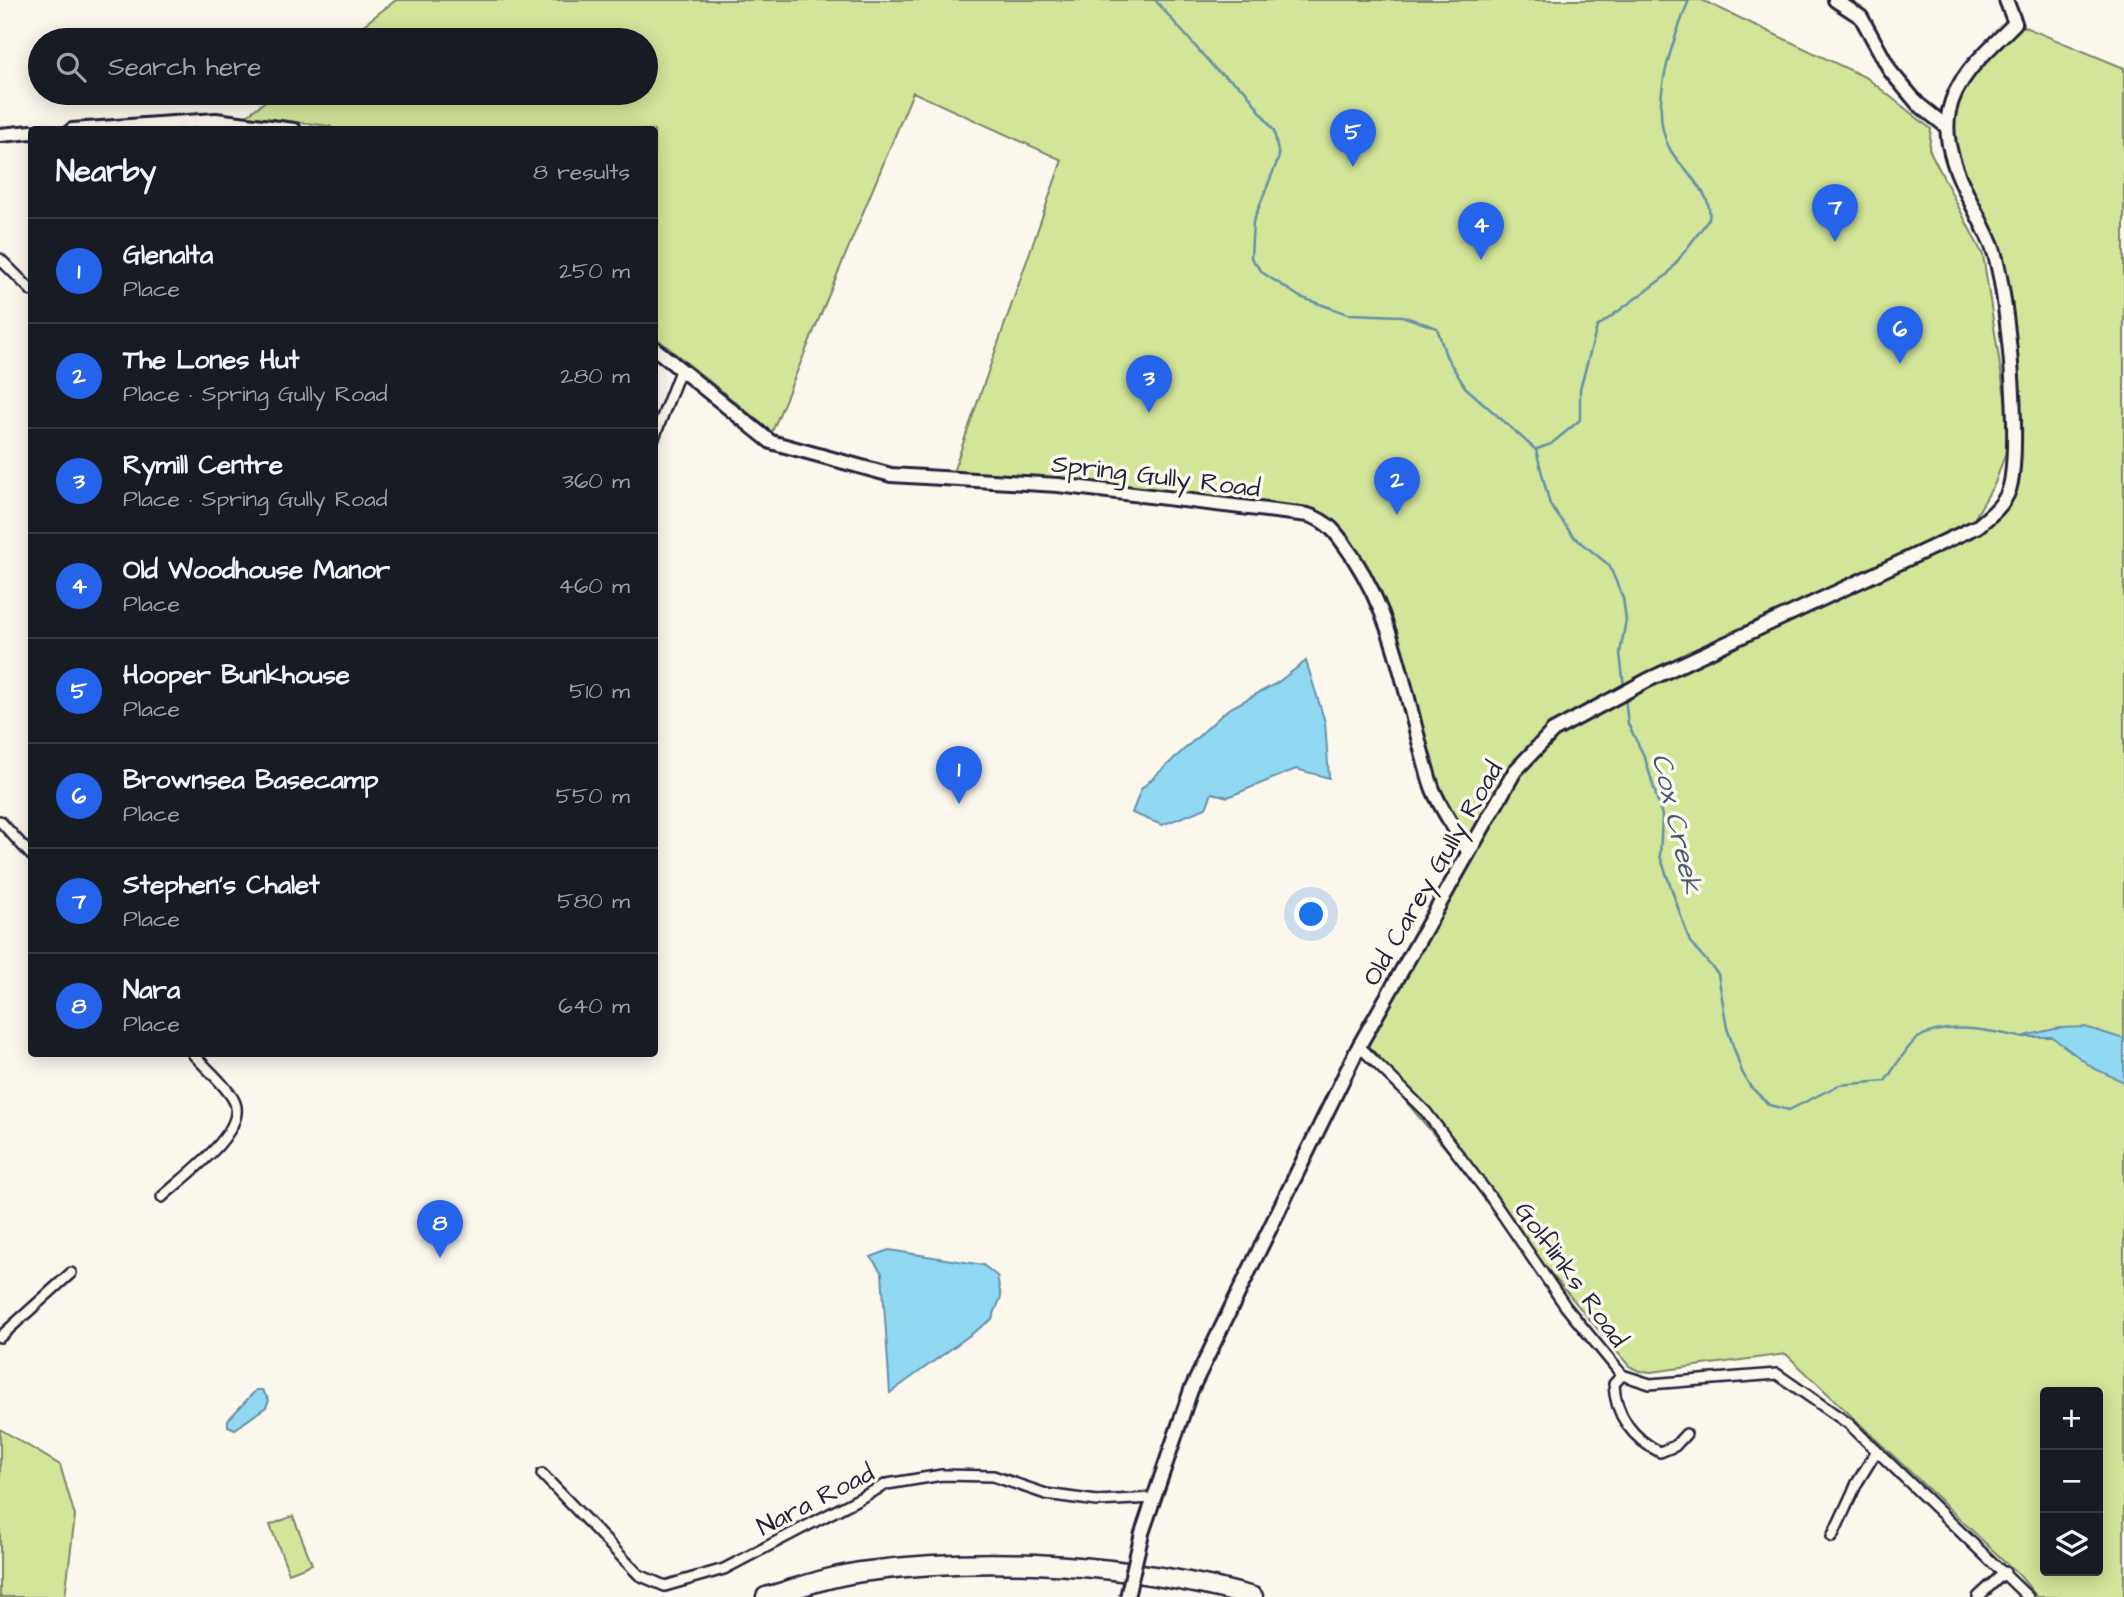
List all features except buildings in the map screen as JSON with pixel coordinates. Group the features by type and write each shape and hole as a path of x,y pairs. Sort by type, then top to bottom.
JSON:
{"highway":[{"path":"766,1597 866,1571 978,1563 1102,1570 1221,1588 1254,1597"}],"main road":[{"path":"1835,0 1861,17 1891,72 1918,104 1947,127 1958,84 2015,23 2006,0"},
{"path":"130,126 216,120 263,126"},
{"name":"Old Carey Gully Road","path":"1127,1597 1142,1532 1191,1390 1359,1046 1467,850 1515,771 1552,731 1631,689 1978,526 1997,509 2008,491 2014,430 2004,302 1993,248 1955,161 1947,127"},
{"path":"0,135 28,132"},
{"name":"Spring Gully Road","path":"658,351 771,442 891,475 1058,485 1308,514 1324,520 1335,530 1373,589 1396,648 1432,787 1467,850"}],"street":[{"path":"0,259 28,287"},
{"path":"658,428 681,368"},
{"path":"0,839 3,825"},
{"path":"3,825 28,852"},
{"name":"Golflinks Road","path":"1359,1046 1426,1112 1489,1195 1566,1307 1622,1375 1650,1384 1777,1374 1849,1424 2028,1597"},
{"path":"162,1197 223,1141 237,1117 235,1102 196,1057"},
{"path":"0,1337 71,1273"},
{"path":"1622,1375 1614,1384 1615,1396 1625,1424 1644,1444 1660,1452 1675,1446 1686,1434"},
{"path":"1832,1537 1852,1493 1876,1452"},
{"name":"Nara Road","path":"542,1474 639,1574 665,1586 724,1569 887,1484 942,1475 993,1476 1046,1494 1097,1501 1154,1498"},
{"path":"1979,1597 2005,1572"}],"green space":[{"path":"396,0 1702,0 1867,78 1931,129 1929,149 1983,255 2011,437 1995,483 1970,526 1978,526 1997,509 2013,463 2004,302 1947,125 1958,84 2015,23 2124,68 2124,1597 2037,1597 2020,1576 1786,1354 1651,1372 1639,1371 1629,1366 1359,1046 1467,850 1432,787 1396,648 1335,531 1308,515 950,481 1062,160 913,92 772,432 658,339 658,126 329,126 246,116 260,105 658,105 658,28 360,28"},
{"path":"0,1429 60,1465 75,1516 65,1597 0,1597"},
{"path":"293,1516 312,1564 289,1573 270,1525"}],"water":[{"path":"1306,661 1325,722 1329,778 1296,769 1228,797 1212,793 1206,808 1162,825 1132,813 1141,789 1227,710 1277,683"},
{"path":"2085,1027 2124,1039 2124,1082 2093,1068 2052,1037 2020,1037 2059,1028"},
{"path":"889,1250 983,1265 997,1276 1001,1297 992,1319 890,1393 882,1273 871,1257"},
{"path":"256,1390 262,1390 269,1400 266,1407 235,1429 228,1426 228,1420"}],"waterway":[{"name":"Cox Creek","path":"1155,0 1216,70 1245,90 1274,131 1279,157 1253,222 1251,258 1263,273 1300,297 1348,314 1402,316 1437,328 1446,356 1465,387 1536,450 1550,505 1574,537 1609,565 1623,598 1626,620 1620,653 1624,687"},
{"path":"1537,449 1551,444 1580,420 1580,389 1597,327 1667,275 1709,219 1707,200 1671,151 1661,116 1665,75 1689,0"},
{"name":"Cox Creek","path":"1625,697 1628,724 1645,758 1662,816 1660,856 1690,942 1718,974 1727,1028 1742,1072 1750,1086 1769,1105 1789,1110 1839,1085 1885,1081 1910,1046 1929,1033 1968,1029 2020,1037"}],"place":[{"name":"Hooper Bunkhouse","path":"1353,167"},
{"name":"Stephen's Chalet","path":"1835,242"},
{"name":"Old Woodhouse Manor","path":"1481,260"},
{"name":"Brownsea Basecamp","path":"1900,364"},
{"name":"Rymill Centre","path":"1149,413"},
{"name":"The Lones Hut","path":"1397,515"},
{"name":"Glenalta","path":"959,804"},
{"name":"Nara","path":"440,1258"}]}
